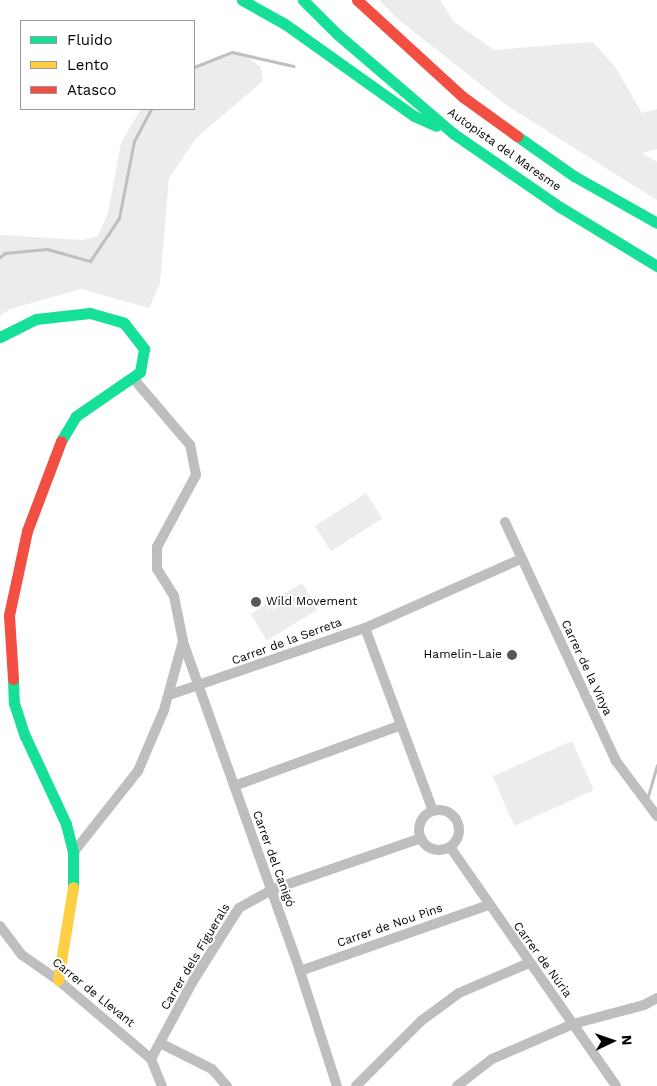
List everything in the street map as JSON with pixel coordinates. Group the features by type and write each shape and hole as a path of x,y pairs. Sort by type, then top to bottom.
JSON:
{"main road":[{"path":"242,0 285,24 414,116 454,134"},
{"name":"Autopista del Maresme","path":"303,0 336,33 454,134 560,207 657,266"},
{"name":"Autopista del Maresme","path":"357,0 463,97 574,176 657,223"},
{"path":"0,337 36,319 60,314 90,313 112,318 128,327 144,349 144,365 133,378 76,416 58,446 27,531 4,617 14,703 25,736 66,824 73,853 74,882 58,980"}],"street":[{"name":"Carrer del Canigó","path":"133,378 190,445 196,475 157,547 157,569 174,596 183,641 300,971 337,1086"},
{"name":"Carrer de la Vinya","path":"505,522 616,761 657,816"},
{"name":"Carrer de la Serreta","path":"169,695 200,687 365,628 521,559"},
{"path":"365,628 399,726 433,812"},
{"path":"73,853 138,771 169,695 183,641"},
{"path":"234,786 399,726"},
{"path":"433,812 446,812 458,826 457,838 450,847 434,850 421,838 420,824 433,812"},
{"name":"Carrer dels Figuerals","path":"151,1058 193,981 239,908 271,890 421,838"},
{"name":"Carrer de Núria","path":"450,847 488,905 616,1086"},
{"name":"Carrer de Nou Pins","path":"300,971 488,905"},
{"name":"Carrer de Llevant","path":"0,926 22,955 58,980 151,1058 162,1086"},
{"path":"356,1086 420,1021 458,993 529,963"},
{"path":"457,1086 492,1058 573,1024 657,998"},
{"path":"160,1043 212,1069 227,1086"}],"shaded area":[{"path":"379,0 440,0 454,22 494,50 593,42 616,68 642,113 657,109 657,149 642,153 657,162 657,200 509,107 399,20"},
{"path":"235,54 248,58 261,67 263,81 197,137 169,178 160,283 149,308 81,289 10,309 0,316 0,235 83,240 98,236 108,213 121,143 140,110 195,110 195,68 218,56"},
{"path":"366,493 382,518 331,551 315,526"},
{"path":"302,583 318,610 267,640 251,614"},
{"path":"572,741 594,790 514,826 493,776"}],"waterway":[{"path":"195,67 232,52 293,66"},
{"path":"0,257 5,253 47,249 90,261 119,218 134,141 150,110"},
{"path":"648,796 657,765"}],"traffic: fast":[{"path":"242,0 285,24 414,116 436,126"},
{"path":"303,0 336,33 454,134 560,207 657,266"},
{"path":"517,136 574,176 657,223"},
{"path":"0,337 36,319 90,313 124,323 144,349 140,372 76,416 61,441"},
{"path":"13,679 14,703 25,736 66,824 73,853 73,887"}],"traffic: slow":[{"path":"58,980 73,887"}],"traffic: jam":[{"path":"357,0 463,97 517,136"},
{"path":"13,679 9,615 27,531 61,441"}],"place":[{"name":"Wild Movement","path":"256,602"},
{"name":"Hamelin-Laie","path":"512,655"}]}
